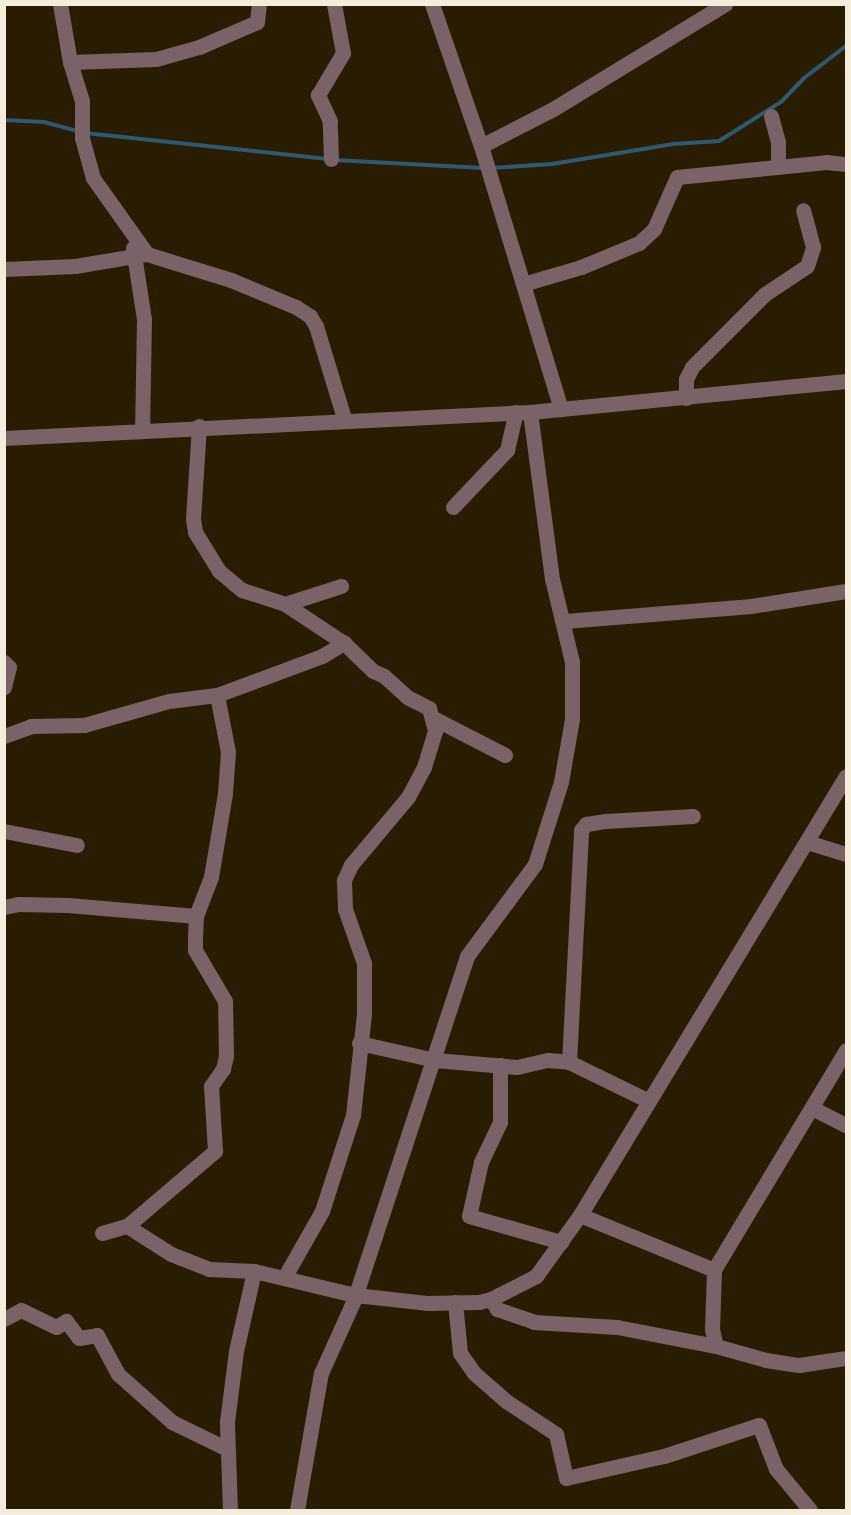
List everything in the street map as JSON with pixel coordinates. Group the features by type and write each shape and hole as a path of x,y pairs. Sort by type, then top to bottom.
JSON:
{"street":[{"path":"60,4 70,62 82,100 82,138 93,177 141,254"},
{"path":"70,62 156,59 199,47 257,22 258,4"},
{"path":"331,159 330,121 318,95 343,52 334,4"},
{"path":"432,4 481,146 561,409"},
{"path":"481,146 553,110 725,4"},
{"path":"771,116 778,142 778,167"},
{"path":"523,284 581,267 639,243 654,229 677,177 826,162 846,164"},
{"path":"686,398 686,379 692,367 765,294 807,266 813,247 803,210"},
{"path":"141,254 133,263 144,319 142,429"},
{"path":"4,269 75,266 141,254 231,280 310,316 344,418"},
{"path":"4,438 344,418 523,412 846,381"},
{"path":"453,507 507,450 523,412"},
{"path":"297,1510 321,1373 355,1295 435,1060 467,956 481,933 519,890 536,864 548,832 572,719 572,662 565,621 552,579 523,412"},
{"path":"200,426 195,532 230,583 285,604 344,643 407,698 429,708 435,731 418,782 351,865 344,880 345,909 364,963 359,1043 347,1144 337,1155 322,1211 284,1278"},
{"path":"285,604 340,586"},
{"path":"565,621 751,606 846,591"},
{"path":"5,734 31,726 84,725 169,701 217,695 322,656 344,643"},
{"path":"4,662 9,667 4,687"},
{"path":"102,1233 127,1226 215,1151 211,1086 223,1069 226,1056 225,1000 195,950 196,916 211,877 225,793 228,752 217,695"},
{"path":"433,718 505,755"},
{"path":"127,1226 189,1262 209,1269 254,1271 355,1295 455,1302 491,1299 536,1275 580,1215 846,776"},
{"path":"569,1062 581,830 586,824 606,821 693,816"},
{"path":"4,831 77,845"},
{"path":"807,842 846,854"},
{"path":"4,907 18,904 79,906 196,916"},
{"path":"359,1043 435,1060 500,1065 569,1062 649,1101"},
{"path":"716,1346 712,1329 714,1270 846,1050"},
{"path":"500,1065 500,1122 481,1162 469,1216 561,1242"},
{"path":"812,1108 846,1125"},
{"path":"580,1215 714,1270"},
{"path":"230,1510 227,1449 236,1351 254,1271"},
{"path":"491,1299 497,1309 534,1322 617,1327 799,1365 846,1358"},
{"path":"455,1302 460,1353 474,1373 506,1401 556,1434 566,1478 664,1456 759,1425 776,1469 810,1510"},
{"path":"4,1319 21,1310 56,1327 66,1321 79,1338 97,1335 118,1374 171,1422 227,1449"}],"waterway":[{"path":"491,168 552,164 673,144 719,141 781,102 804,78 846,46"},
{"path":"4,120 44,122 78,131"},
{"path":"85,133 328,159"},
{"path":"335,160 483,168"}]}
